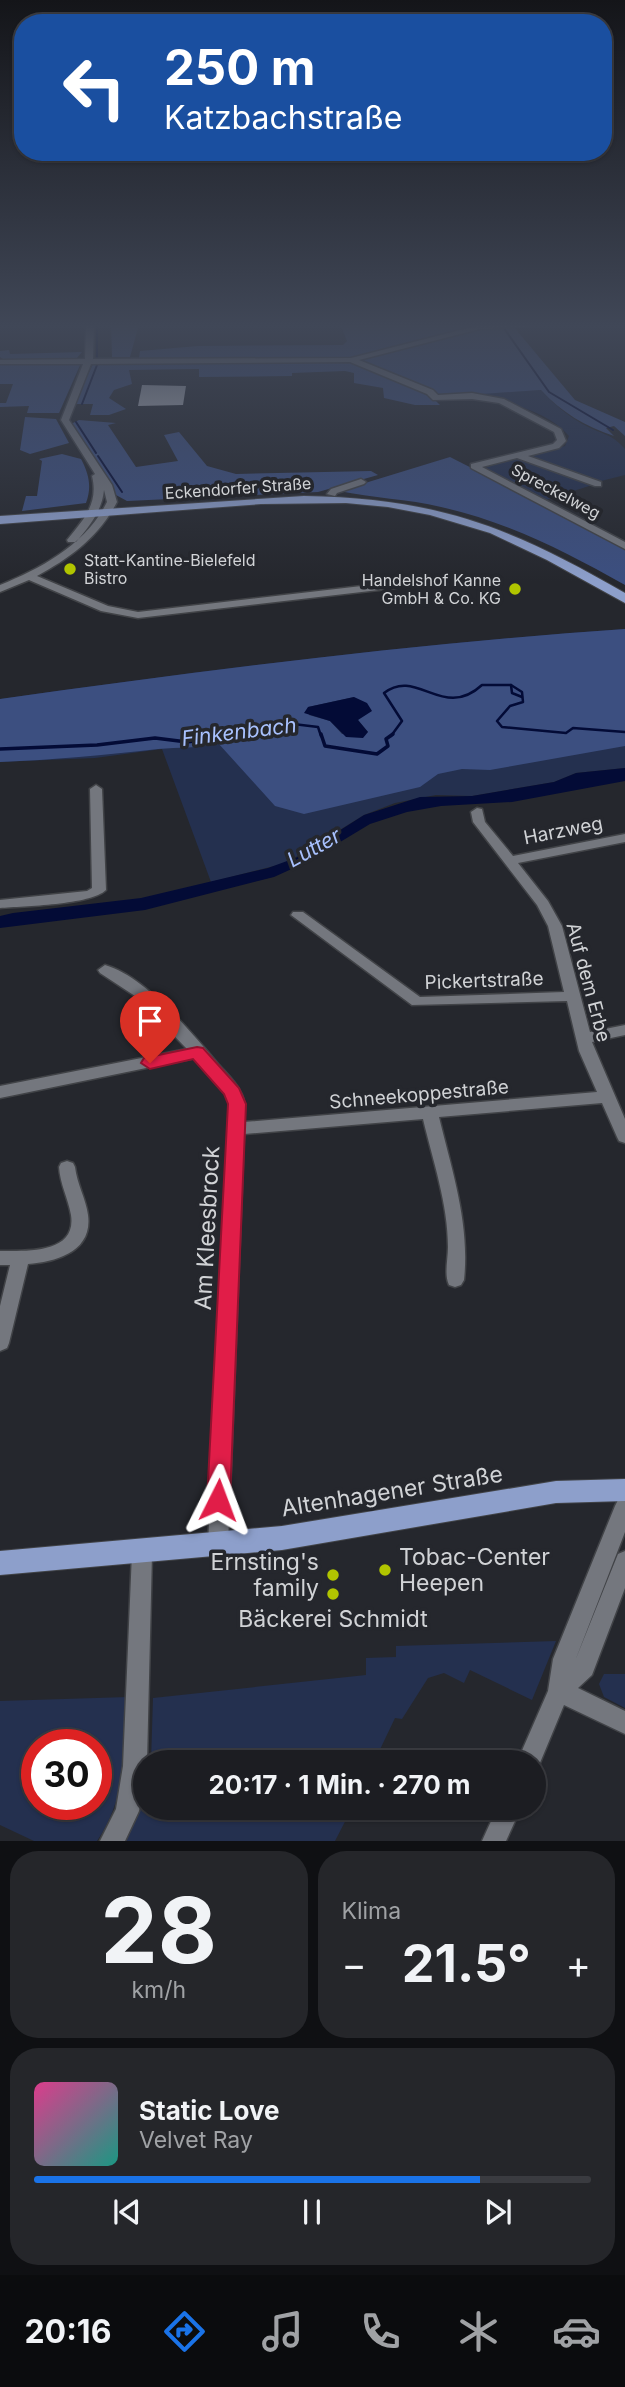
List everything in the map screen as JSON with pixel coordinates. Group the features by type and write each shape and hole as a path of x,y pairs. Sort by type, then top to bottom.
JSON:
{"main road":[{"name":"Eckendorfer Straße","path":"101,511 269,494 332,495 414,504 477,519 539,543 625,592"},
{"name":"Eckendorfer Straße","path":"0,518 282,497 334,498 407,507 504,534 555,558 625,599"},
{"name":"Altenhagener Straße","path":"0,1563 142,1553 282,1538 556,1492 625,1490"}],"street":[{"path":"0,589 30,577 70,551 94,529 101,511 100,485 93,466 65,420 69,410"},
{"path":"517,456 562,443 562,437 555,429 518,410"},
{"path":"517,456 598,484"},
{"name":"Spreckelweg","path":"517,456 474,466 625,546"},
{"name":"Eckendorfer Straße","path":"332,495 334,491 361,482"},
{"path":"30,577 105,609 138,615 396,586 422,578"},
{"path":"0,904 90,895 99,890 96,789"},
{"name":"Auf dem Erbe","path":"477,812 479,822 555,926 583,1038 625,1137"},
{"name":"Harzweg","path":"509,860 625,838"},
{"name":"Pickertstraße","path":"298,915 416,1002 573,996"},
{"name":"Am Kleesbrock","path":"104,970 135,989 233,1092 237,1104 218,1545"},
{"path":"583,1038 625,1030"},
{"path":"0,1092 197,1052"},
{"name":"Schneekoppestraße","path":"236,1129 606,1097"},
{"path":"430,1114 457,1237 459,1264 455,1280"},
{"path":"0,1258 21,1258 62,1251 78,1233 80,1218 69,1187 67,1167"},
{"path":"0,1343 21,1258"},
{"path":"534,1750 559,1691 564,1659 625,1506"},
{"path":"112,1841 127,1811 135,1766 142,1553"},
{"path":"559,1691 584,1667 625,1561"},
{"path":"559,1691 625,1723"},
{"path":"494,1841 504,1820"}],"shaded area":[{"path":"28,410 60,410 59,413 27,413"},
{"path":"91,410 123,410 109,415 90,415"},
{"path":"528,410 562,410 574,419 612,438 625,449 625,475 597,482 526,456 565,446 569,436 549,419"},
{"path":"563,410 598,410 625,422 625,436 614,426 606,428 614,436"},
{"path":"25,417 56,419 69,443 30,454 20,450"},
{"path":"79,420 116,423 108,425 136,467 178,461 164,435 179,432 207,466 236,474 371,471 378,475 318,492 127,501 116,495 71,424"},
{"path":"62,454 81,459 84,465 89,486 86,503 22,511 26,496 37,496 42,461 39,459"},
{"path":"450,457 625,546 625,585 559,550 466,513 428,504 339,491"},
{"path":"521,458 592,485 543,501 481,468"},
{"path":"625,629 625,768 576,773 554,782 472,796 436,795 395,803 364,815 286,863 211,882 162,749 95,758 0,762 0,699 312,658"},
{"path":"625,629 625,746 490,770 462,769 438,774 420,787 304,814 275,806 218,743 59,759 0,762 0,699 312,658","holes":["354,697 358,720 368,732 342,734 330,721 309,715 308,707"]},
{"path":"556,1641 532,1700 470,1670 464,1683 444,1673 428,1678 402,1719 395,1718 380,1750 151,1750 153,1698 366,1675 366,1658 396,1657 396,1646"},
{"path":"604,1674 625,1674 625,1708 604,1697 599,1684"},
{"path":"128,1697 123,1772 112,1812 112,1729 21,1729 21,1820 109,1820 97,1841 34,1841 0,1825 0,1701"},
{"path":"135,1820 346,1820 335,1841 126,1841"}],"water":[{"path":"354,697 367,703 372,711 358,720 368,732 363,738 346,737 330,721 304,713 308,707"},
{"path":"625,768 625,781 512,802 441,806 407,812 370,824 307,862 274,877 145,910 0,928 0,916 13,913 141,898 268,868 298,857 364,815 420,797 472,796 554,782 576,773"}],"waterway":[{"name":"Lutter","path":"579,410 613,430"},
{"path":"76,422 96,453"},
{"path":"98,456 122,492"},
{"name":"Finkenbach","path":"392,735 402,721 384,693 396,687 408,686 455,698 468,695 482,685 511,685"},
{"name":"Finkenbach","path":"511,685 522,692 523,702 510,706 497,721 502,727 566,733 573,728 625,732"},
{"name":"Finkenbach","path":"511,685 512,693 522,697"},
{"name":"Finkenbach","path":"235,736 285,723 318,727 321,736"},
{"name":"Finkenbach","path":"0,749 97,745 155,738 187,742 242,734"},
{"name":"Finkenbach","path":"321,734 325,746 377,754 388,746 386,739 392,735"}],"place":[{"name":"Statt-Kantine-Bielefeld Bistro","path":"70,569"},
{"name":"Handelshof Kanne GmbH & Co. KG","path":"515,589"},
{"name":"Tobac-Center Heepen","path":"385,1570"},
{"name":"Ernsting's family","path":"333,1575"},
{"name":"Bäckerei Schmidt","path":"333,1594"}],"route":[{"path":"150,1063 197,1052 233,1092 237,1104 218,1500"}]}
